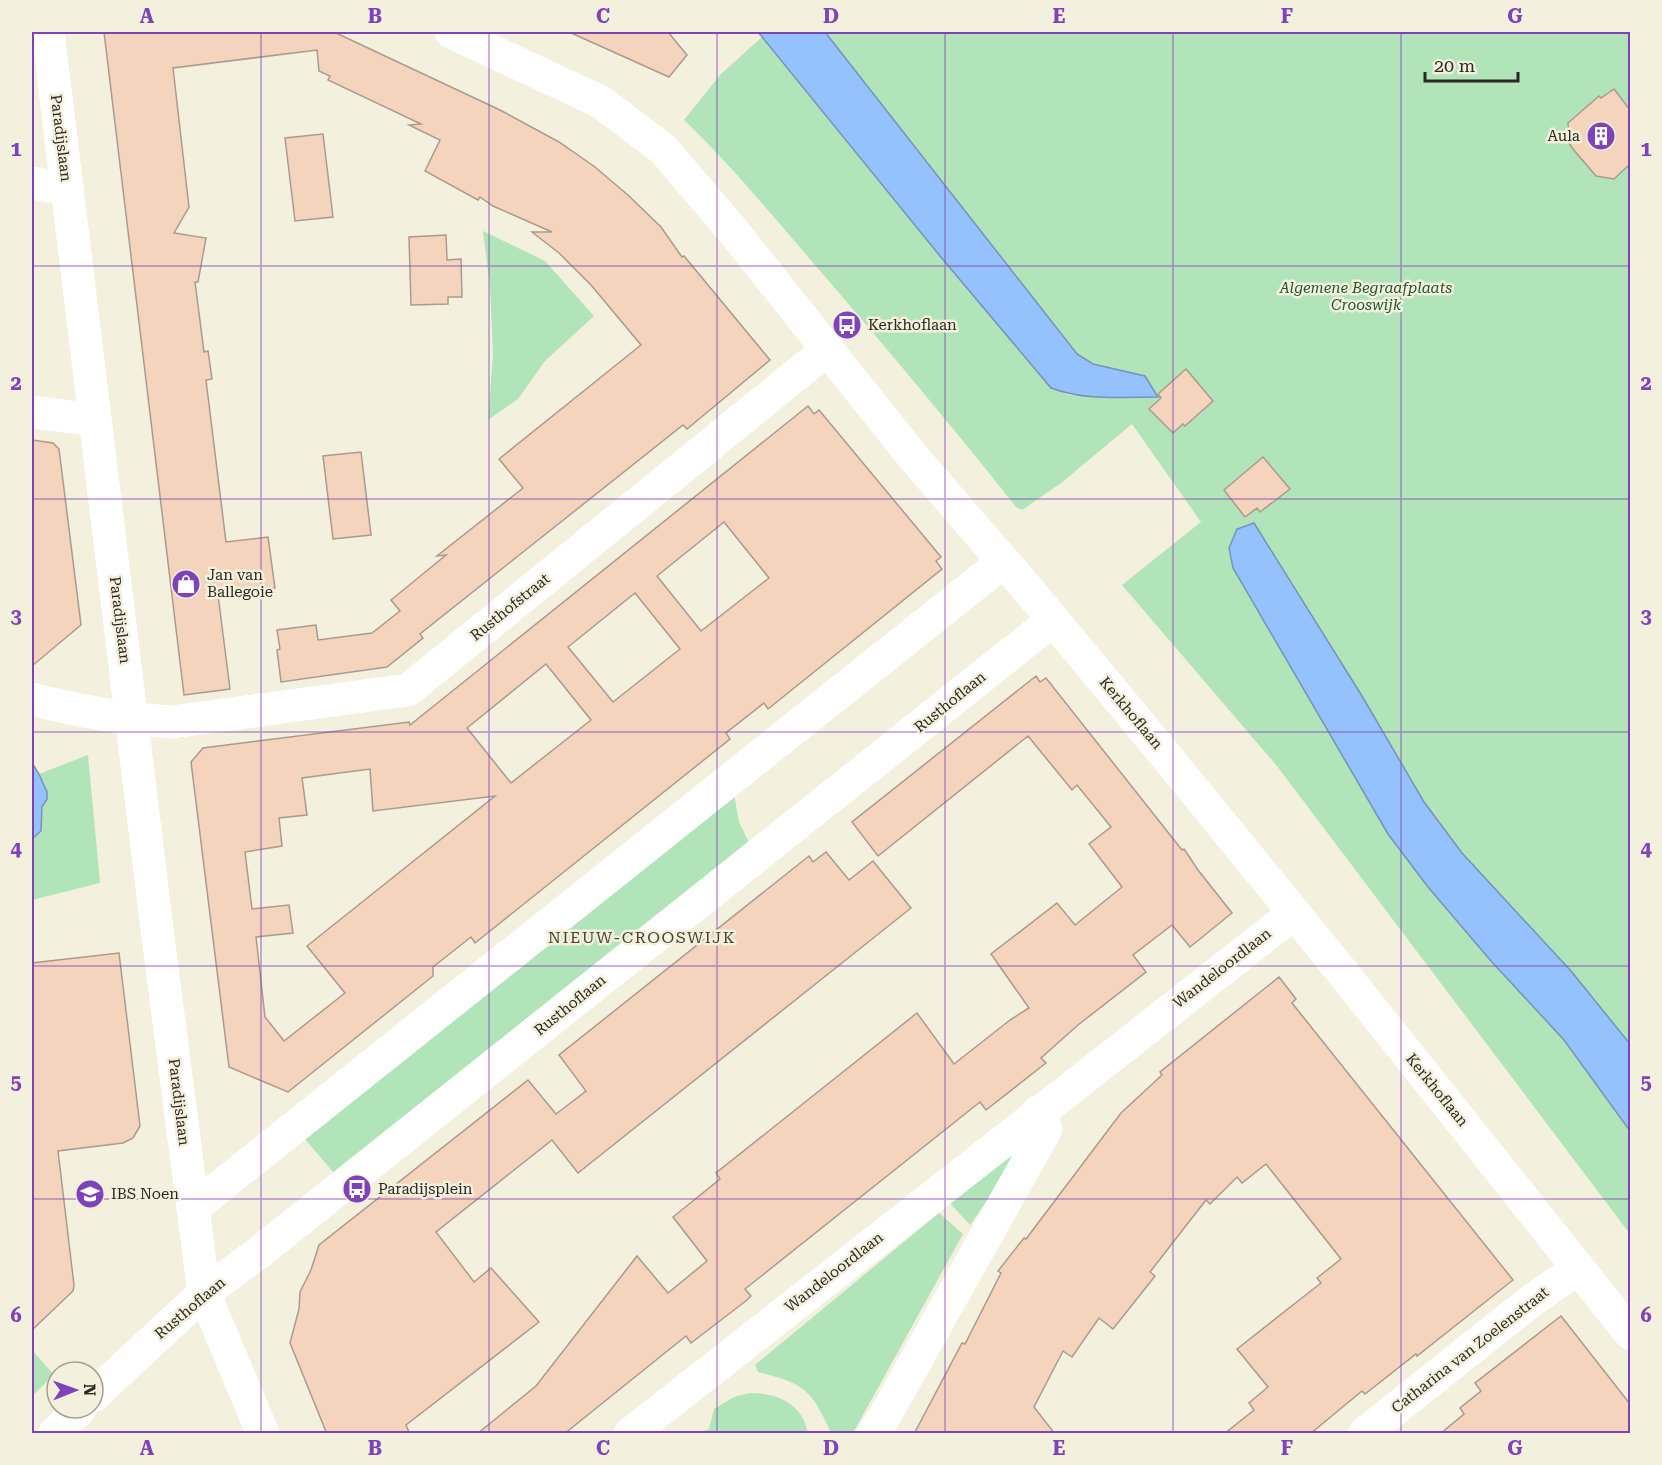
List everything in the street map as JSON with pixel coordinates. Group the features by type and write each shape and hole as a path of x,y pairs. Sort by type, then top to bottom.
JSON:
{"street":[{"name":"Paradijslaan","path":"48,32 193,1208"},
{"name":"Kerkhoflaan","path":"451,32 601,102 663,149 828,349 914,458 1053,620 1484,1148 1630,1333"},
{"path":"32,183 68,189"},
{"name":"Rusthofstraat","path":"32,699 93,714 132,720 171,722 408,690 828,349"},
{"path":"32,412 95,420"},
{"path":"263,1434 204,1293 193,1208 1003,562"},
{"name":"Rusthoflaan","path":"105,1385 204,1293 257,1254 1053,620"},
{"name":"Wandeloordlaan","path":"630,1434 1293,914"},
{"path":"883,1429 1046,1129 1038,1112"},
{"name":"Catharina van Zoelenstraat","path":"1364,1434 1531,1301 1578,1268"},
{"path":"54,1434 69,1420"}],"green space":[{"name":"Algemene Begraafplaats Crooswijk","path":"788,32 1630,32 1630,1099 1240,581 1388,834 1428,887 1491,961 1564,1040 1630,1131 1630,1234 1277,766 1122,585 1201,522 1132,424 1061,483 1022,510 1016,507 917,385 735,172 684,120 720,75 762,37 1051,388 1069,395 1113,397 1020,325"},
{"path":"483,231 545,261 594,316 545,361 518,399 488,420 493,354 490,286"},
{"path":"88,755 100,883 32,900 32,839 41,831 45,786 39,774"},
{"path":"733,788 739,822 751,847 334,1173 304,1138"},
{"path":"1020,1140 1024,1148 970,1225 948,1201"},
{"path":"939,1213 963,1234 853,1433 831,1433 818,1407 805,1391 786,1380 758,1372 755,1365"},
{"path":"32,1350 45,1365 45,1384 32,1396"},
{"path":"749,1393 769,1395 787,1402 800,1414 808,1433 698,1433 709,1429 714,1409 734,1397"}],"water":[{"path":"758,32 825,32 1077,354 1093,364 1145,376 1158,397 1090,397 1051,388 940,256"},
{"path":"1254,523 1362,696 1424,802 1462,853 1571,971 1630,1044 1630,1131 1564,1040 1491,961 1428,887 1388,834 1233,568 1229,548 1237,529"},
{"path":"32,763 47,792 47,799 42,807 41,831 32,839"}],"building":[{"path":"104,32 334,32 500,110 559,142 595,167 629,196 661,227 682,257 684,256 770,360 687,429 683,425 420,634 423,638 387,667 281,682 277,630 316,625 318,640 372,633 400,611 391,600 446,555 437,556 523,488 499,459 641,345 591,285 559,253 532,232 552,232 493,206 480,197 478,200 425,171 440,140 409,125 421,124 328,80 330,76 319,71 317,50 173,68 189,207 174,233 206,238 198,282 195,282 204,352 208,351 212,379 206,380 226,542 268,537 275,588 218,595 230,689 184,695"},
{"path":"569,32 668,32 687,55 669,77"},
{"name":"Aula","path":"1614,89 1630,110 1630,164 1614,179 1596,176 1573,149 1569,143 1568,123 1599,96 1601,98"},
{"path":"323,134 333,217 295,221 285,138"},
{"path":"446,235 447,260 461,259 462,297 448,297 448,304 411,305 409,237"},
{"path":"1186,369 1213,401 1185,426 1183,424 1173,433 1149,409 1161,398 1158,394"},
{"path":"808,406 814,414 819,410 941,557 936,561 942,569 768,709 764,703 726,733 730,739 475,943 471,937 433,967 433,976 288,1092 229,1067 191,762 203,748 409,722 410,725","holes":["724,522 769,578 701,631 657,576","635,593 680,649 613,702 568,647","546,664 591,720 511,783 467,728","370,769 373,811 495,796 307,946 345,993 284,1041 265,1017 256,937 293,933 289,905 252,909 245,852 282,846 279,818 307,815 302,778"]},
{"path":"32,440 53,443 59,449 81,625 32,666"},
{"path":"361,452 371,535 333,539 323,456"},
{"path":"1263,457 1290,489 1260,512 1257,508 1245,517 1224,490"},
{"path":"1036,676 1040,682 1046,678 1182,850 1184,849 1232,913 1190,947 1172,925 1133,955 1146,972 1078,1025 1041,1058 1046,1063 986,1110 980,1102 745,1289 751,1296 747,1300 691,1343 686,1336 564,1434 477,1434 536,1386 637,1256 668,1293 707,1261 673,1217 720,1179 716,1173 917,1013 954,1064 1029,1008 991,954 1057,903 1075,925 1122,887 1089,844 1111,827 1077,785 1072,790 1028,736 878,856 852,822"},
{"path":"826,852 849,880 873,861 911,908 578,1173 552,1140 436,1232 474,1282 491,1268 539,1322 406,1425 410,1434 327,1434 290,1343 299,1309 300,1292 311,1270 319,1245 528,1080 556,1114 586,1091 559,1055 809,856 813,862"},
{"path":"119,953 140,1126 133,1138 123,1143 58,1151 74,1285 73,1291 32,1330 32,963"},
{"path":"1279,977 1296,999 1292,1003 1513,1280 1417,1356 1416,1354 1365,1394 1362,1391 1310,1434 1224,1434 1254,1410 1249,1403 1268,1387 1237,1349 1321,1283 1317,1278 1341,1259 1266,1164 1242,1183 1237,1177 1210,1204 1206,1200 1150,1272 1155,1276 1113,1329 1099,1318 1072,1357 1063,1351 1034,1407 1055,1434 914,1434 962,1343 965,1344 1001,1273 998,1271 1024,1238 1026,1239 1121,1113 1162,1075 1160,1072"},
{"path":"1561,1316 1630,1404 1630,1434 1440,1434 1464,1414 1460,1408 1481,1391 1475,1383"}],"place":[{"name":"Aula","path":"1601,136"},
{"name":"Kerkhoflaan","path":"847,325"},
{"name":"Jan van Ballegoie","path":"186,584"},
{"name":"Paradijsplein","path":"357,1189"},
{"name":"IBS Noen","path":"90,1194"}],"district":[{"name":"NIEUW-CROOSWIJK","path":"642,937"}]}
